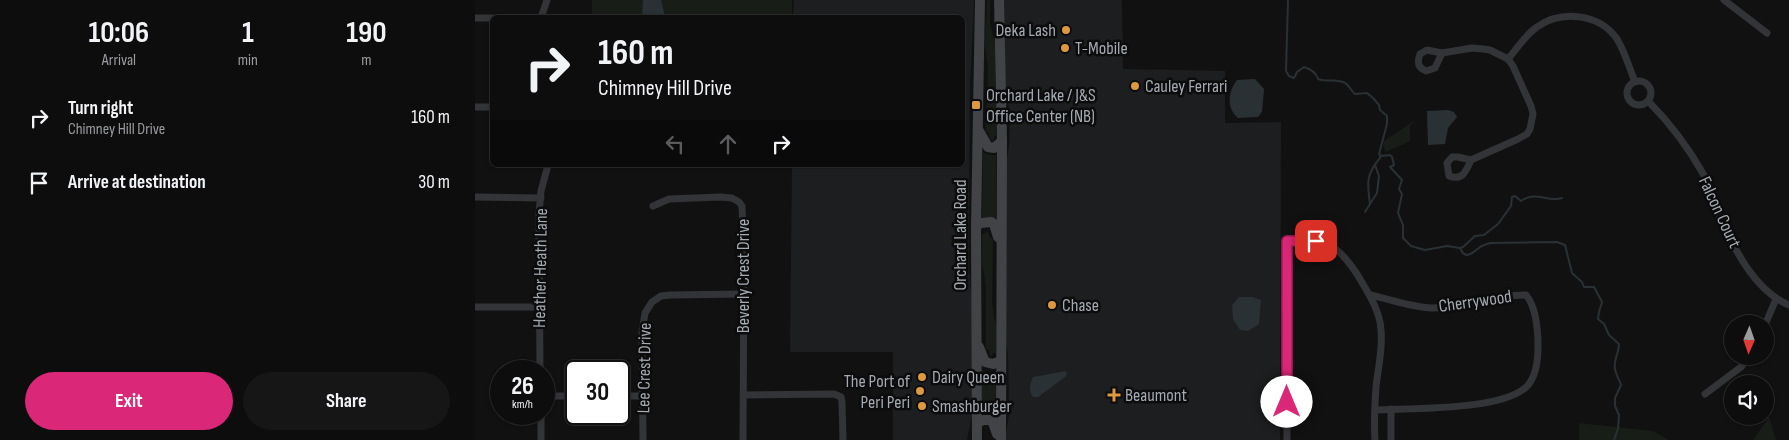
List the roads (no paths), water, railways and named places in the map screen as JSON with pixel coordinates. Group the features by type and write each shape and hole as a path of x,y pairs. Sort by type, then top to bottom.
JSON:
{"main road":[{"name":"Orchard Lake Road","path":"977,440 976,226 980,0"},
{"path":"998,1 1001,141 1000,440"},
{"path":"977,128 988,148 994,148 1001,141"},
{"path":"976,226 986,221 994,224 1001,258"},
{"path":"977,341 985,362 993,364 1001,361"},
{"path":"977,423 983,420 992,420 1000,440"}],"street":[{"path":"542,15 547,0"},
{"path":"1723,0 1767,33"},
{"path":"1508,59 1537,27 1561,16 1581,17 1597,23 1612,33 1625,53 1635,82"},
{"path":"475,18 490,18"},
{"path":"1442,53 1472,48 1490,50 1508,59 1521,82 1531,106 1533,114 1527,134 1471,160"},
{"path":"1635,82 1643,82 1649,87 1651,94 1645,104 1637,105 1630,101 1627,90 1635,82"},
{"name":"Falcon Court","path":"1648,101 1664,118 1699,168 1706,179 1723,224 1735,247 1756,280 1776,300"},
{"path":"475,107 490,107"},
{"name":"Heather Heath Lane","path":"540,360 538,307 541,198 547,167"},
{"path":"475,197 541,198"},
{"name":"Beverly Crest Drive","path":"653,206 669,199 686,198 732,198 742,206 743,440"},
{"path":"1287,440 1287,241 1316,241 1339,250 1351,264 1370,295 1377,311 1381,328 1381,351 1376,389 1375,440"},
{"name":"Lee Crest Drive","path":"643,440 642,332 645,313 652,302 661,296 671,295 743,294"},
{"name":"Cherrywood","path":"1370,295 1432,308 1526,295 1532,302 1538,343 1538,360 1535,373 1529,384 1506,398 1440,407 1376,410"},
{"path":"1769,315 1776,300 1789,305"},
{"path":"475,307 538,307"},
{"path":"1705,394 1743,365"},
{"path":"744,395 835,394 841,397 842,402 843,440"},
{"path":"630,396 643,396"},
{"path":"1391,409 1391,440"},
{"path":"541,425 541,440"}],"waterway":[{"path":"1288,0 1286,71 1289,76 1294,78 1297,72 1304,67 1313,71 1318,79 1343,82 1355,94 1367,93 1387,116 1387,124 1379,154 1392,157 1394,165 1390,167 1402,180 1399,189 1402,194 1398,213 1403,225 1403,238 1411,246 1425,250 1447,246 1460,248 1475,236 1484,235 1498,224 1511,206 1512,197 1515,196 1521,201 1532,197 1562,198"},
{"path":"1370,204 1368,190 1370,174 1380,156"},
{"path":"1365,212 1377,193 1379,176 1375,165"},
{"path":"1460,248 1464,254 1469,255 1483,245 1491,243 1557,242 1565,245 1572,273 1582,282 1584,287 1594,287 1602,302 1598,319 1604,324 1609,335 1619,344 1615,366 1621,385 1615,398 1615,406 1619,415 1618,429 1614,440"}],"place":[{"name":"Deka Lash","path":"1066,30"},
{"name":"T-Mobile","path":"1065,48"},
{"name":"Cauley Ferrari","path":"1135,86"},
{"name":"Orchard Lake / J&S Office Center (NB)","path":"976,105"},
{"name":"Chase","path":"1052,305"},
{"name":"Dairy Queen","path":"922,377"},
{"name":"The Port of Peri Peri","path":"920,391"},
{"name":"Beaumont","path":"1114,395"},
{"name":"Smashburger","path":"922,406"}]}
